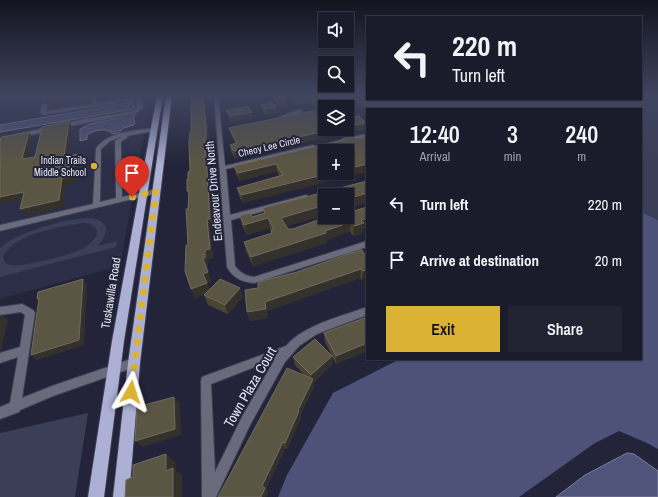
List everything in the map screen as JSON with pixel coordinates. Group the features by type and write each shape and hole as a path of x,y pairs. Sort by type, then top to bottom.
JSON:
{"main road":[{"name":"Tuskawilla Road","path":"121,497 149,193 153,131 155,118"},
{"name":"Tuskawilla Road","path":"96,497 114,369 164,118"}],"street":[{"path":"0,140 101,118"},
{"name":"Endeavour Drive North","path":"219,118 231,267 235,274 244,279 254,280 366,244"},
{"path":"274,119 279,118"},
{"path":"220,130 227,129"},
{"path":"119,199 119,139 153,131"},
{"path":"96,205 98,149 101,145 117,136 153,131"},
{"path":"338,142 366,136"},
{"name":"Cheoy Lee Circle","path":"223,168 318,146"},
{"path":"0,228 149,193"},
{"path":"227,218 316,194"},
{"path":"0,311 22,308 30,313 15,408"},
{"name":"Town Plaza Court","path":"209,497 246,420 281,359 295,343 314,331 366,311"},
{"path":"209,497 206,381 290,349"},
{"path":"0,358 24,350"},
{"path":"0,413 15,408 52,390 134,363"}],"shaded area":[{"path":"0,118 147,118 120,266 0,299"},
{"path":"40,118 80,118 0,132 0,125"},
{"path":"117,118 133,118 135,121 134,125 123,128 119,133 113,134 107,130 96,131 87,135 87,139 80,141 80,129 90,124"},
{"path":"642,118 658,118 658,220 642,212"},
{"path":"642,212 658,220 658,449 619,431 595,443 519,497 278,497 287,475 333,393 398,360 642,360"},
{"path":"82,218 92,218 102,222 105,225 106,233 98,246 117,241 116,247 0,277 0,248 8,242 31,231 57,223","holes":["84,223 95,227 97,231 95,238 82,249 56,258 21,265 7,264 4,261 3,256 9,248 39,232"]},
{"path":"88,413 75,497 0,497 0,433"},
{"path":"627,453 634,454 658,471 658,497 556,497 585,475"}],"building":[{"path":"191,118 205,118 210,219 207,219 210,249 205,250 205,258 203,259 208,272 203,274 207,283 191,289 185,271 186,245 188,245 186,209 188,209 189,191 187,191 187,179 188,172 190,171 189,143"},
{"path":"278,118 318,118 318,133 234,151 230,145 237,143 229,128"},
{"path":"354,118 361,118 366,123 354,125"},
{"name":"Indian Trails Middle School","path":"69,121 64,157 78,154 77,165 73,166 73,175 62,178 59,200 20,209 24,192 0,197 0,141 2,137 29,132 22,159 35,157 42,127"},
{"path":"366,136 366,164 354,167 354,144 325,144 354,137 356,139"},
{"path":"318,146 318,176 241,195 237,188 283,175 276,164 238,173 234,166"},
{"path":"366,181 366,193 354,197 354,188 340,188"},
{"path":"318,194 318,207 281,218 288,229 293,229 318,220 318,224 345,224 325,231 326,233 251,257 244,242 272,233 271,230 274,229 268,218 244,225 240,216 250,213 252,217 265,213 263,208"},
{"path":"366,207 366,218 361,220 364,223 354,226 352,224 354,224 354,211"},
{"path":"362,250 364,254 366,253 366,270 363,271 361,269 265,302 266,309 247,312 245,290 258,288 258,282 297,272"},
{"path":"83,279 79,340 31,355 39,298 37,299 38,292"},
{"path":"220,279 240,288 225,305 204,295"},
{"path":"366,317 366,343 336,356 324,333"},
{"path":"315,339 332,356 311,375 293,357"},
{"path":"287,368 313,379 298,410 299,411 285,443 283,442 262,486 265,488 261,497 218,497"},
{"path":"174,397 175,429 135,441 137,407"},
{"path":"166,454 166,471 173,468 173,497 125,497 126,480 133,477 133,465"}],"place":[{"name":"Indian Trails Middle School","path":"94,166"}],"route":[{"path":"131,392 156,191 132,197"}]}
